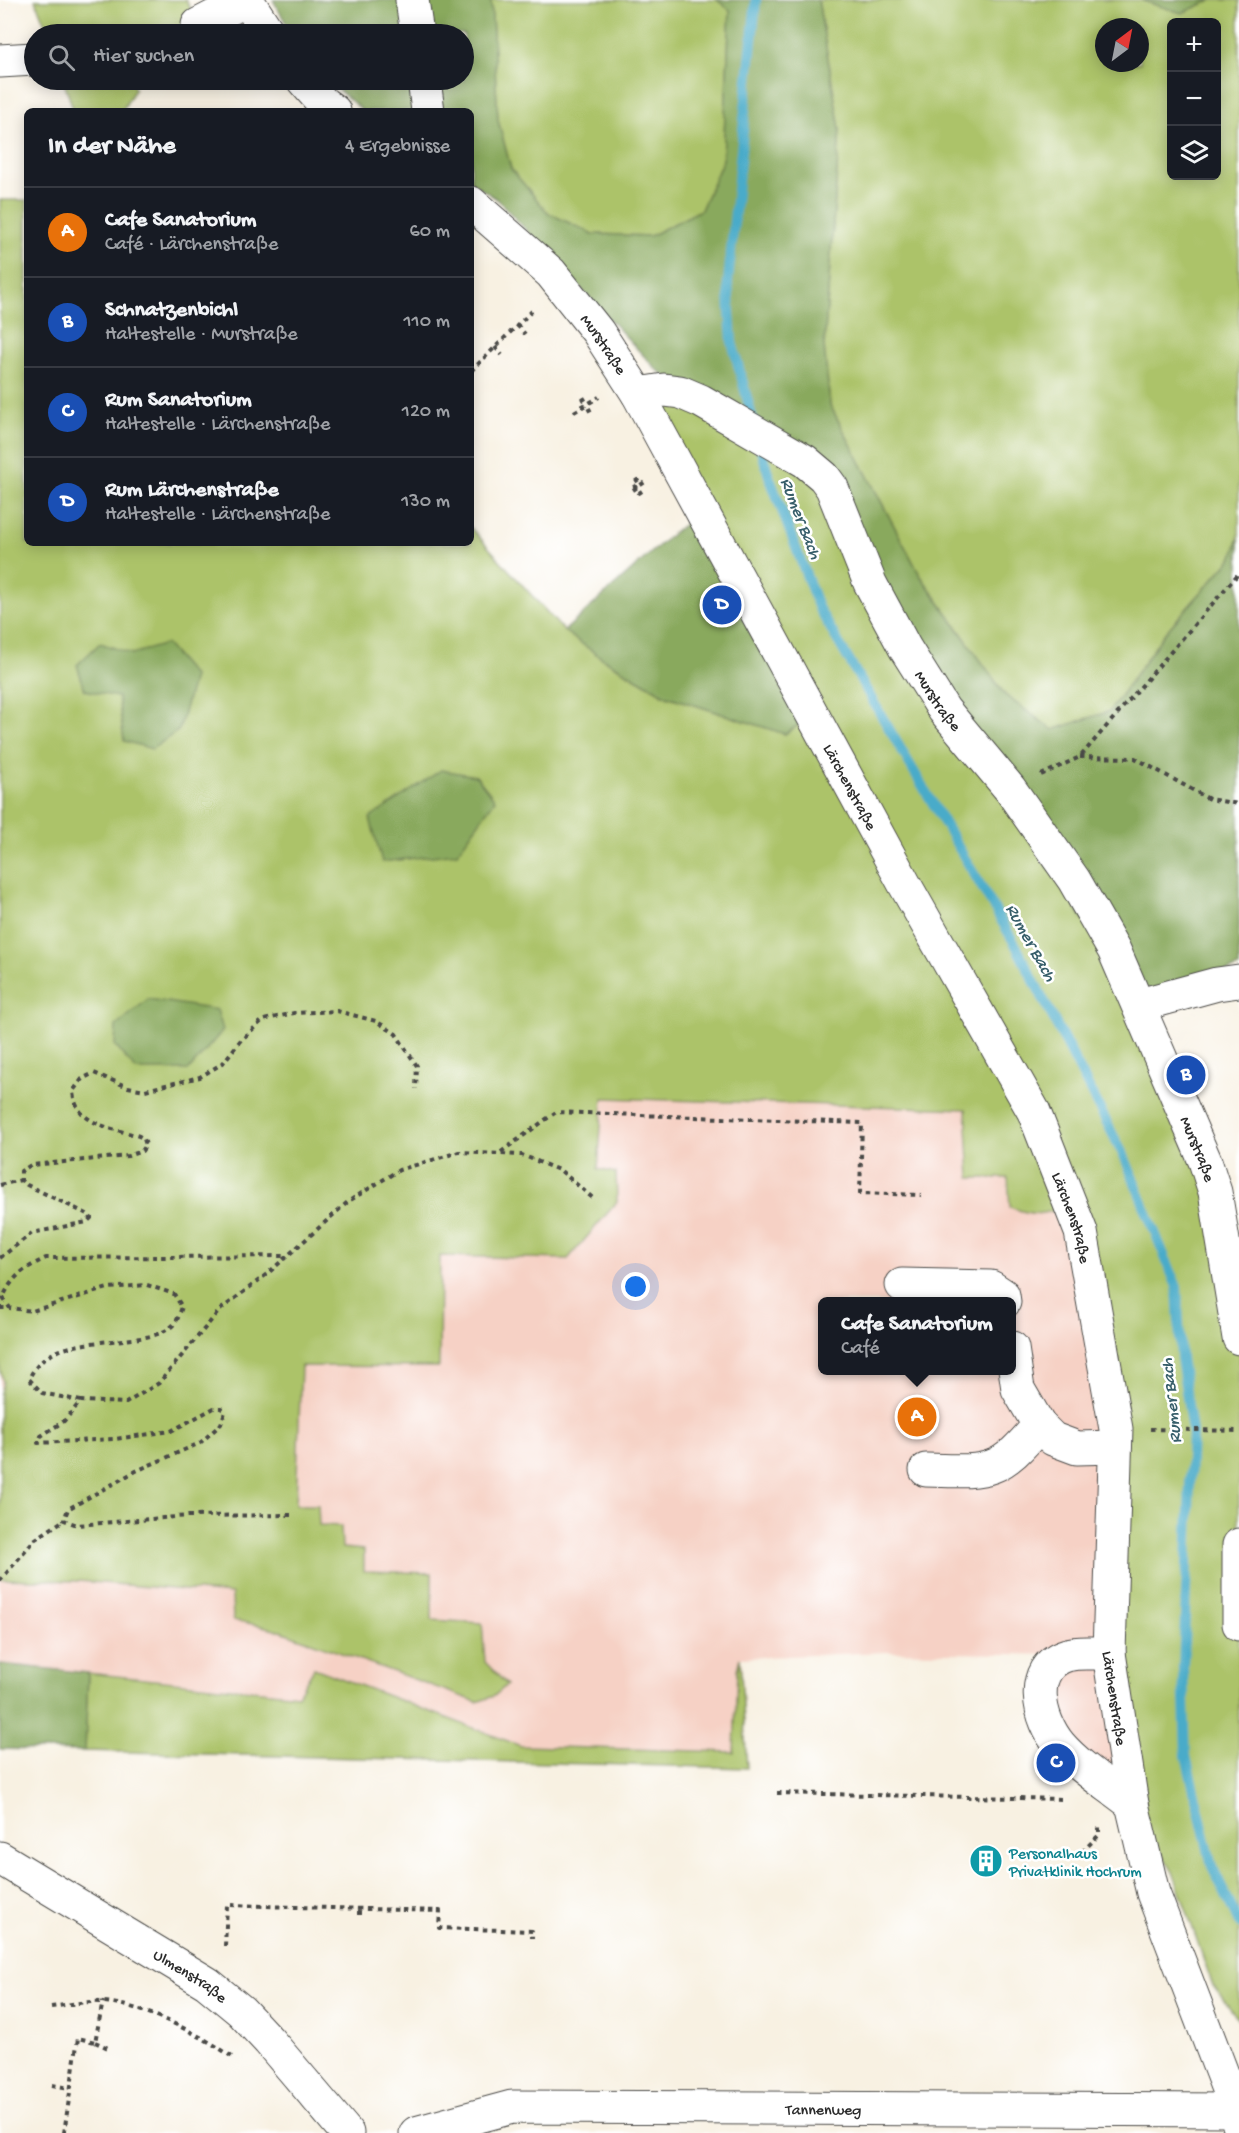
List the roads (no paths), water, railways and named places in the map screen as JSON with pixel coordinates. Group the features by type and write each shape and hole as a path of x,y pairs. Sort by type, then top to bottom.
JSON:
{"street":[{"path":"200,24 246,0 262,24"},
{"path":"412,0 416,24"},
{"path":"0,61 24,60"},
{"path":"312,90 330,108"},
{"path":"425,90 428,108"},
{"name":"Murstraße","path":"474,206 550,273 598,332 638,394 664,390 680,392 805,461 824,477 832,488 870,583 905,648 944,710 1010,789 1074,880 1114,950 1140,1005 1205,1161 1215,1192 1239,1338"},
{"name":"Lärchenstraße","path":"638,394 905,885 1034,1112 1081,1232 1116,1428 1109,1653 1132,1804 1153,1893 1237,2117"},
{"path":"1140,1005 1217,984 1239,981"},
{"path":"902,1285 991,1287 1003,1297"},
{"path":"1016,1375 1018,1389 1039,1425 1053,1439 1077,1448 1115,1447"},
{"path":"926,1470 980,1472 1003,1463 1039,1425"},
{"path":"1239,1545 1239,1624"},
{"path":"1109,1653 1068,1655 1053,1662 1043,1676 1039,1692 1041,1710 1060,1745 1132,1804"},
{"name":"Ulmenstraße","path":"0,1858 207,1983 241,2011 262,2033 347,2133"},
{"name":"Tannenweg","path":"416,2133 512,2107 1237,2117"}],"waterway":[{"name":"Rumer Bach","path":"754,424 732,342 728,282 756,0"},
{"name":"Rumer Bach","path":"759,442 769,476 819,609 1015,944 1125,1158 1177,1287 1181,1358 1192,1431 1183,1669 1186,1756 1212,1866 1239,1923"}],"place":[{"name":"Rum Lärchenstraße","path":"722,605"},
{"name":"Schnatzenbichl","path":"1186,1075"},
{"name":"Cafe Sanatorium","path":"917,1417"},
{"name":"Rum Sanatorium","path":"1056,1763"},
{"name":"Personalhaus Privatklinik Hochrum","path":"986,1861"}]}
